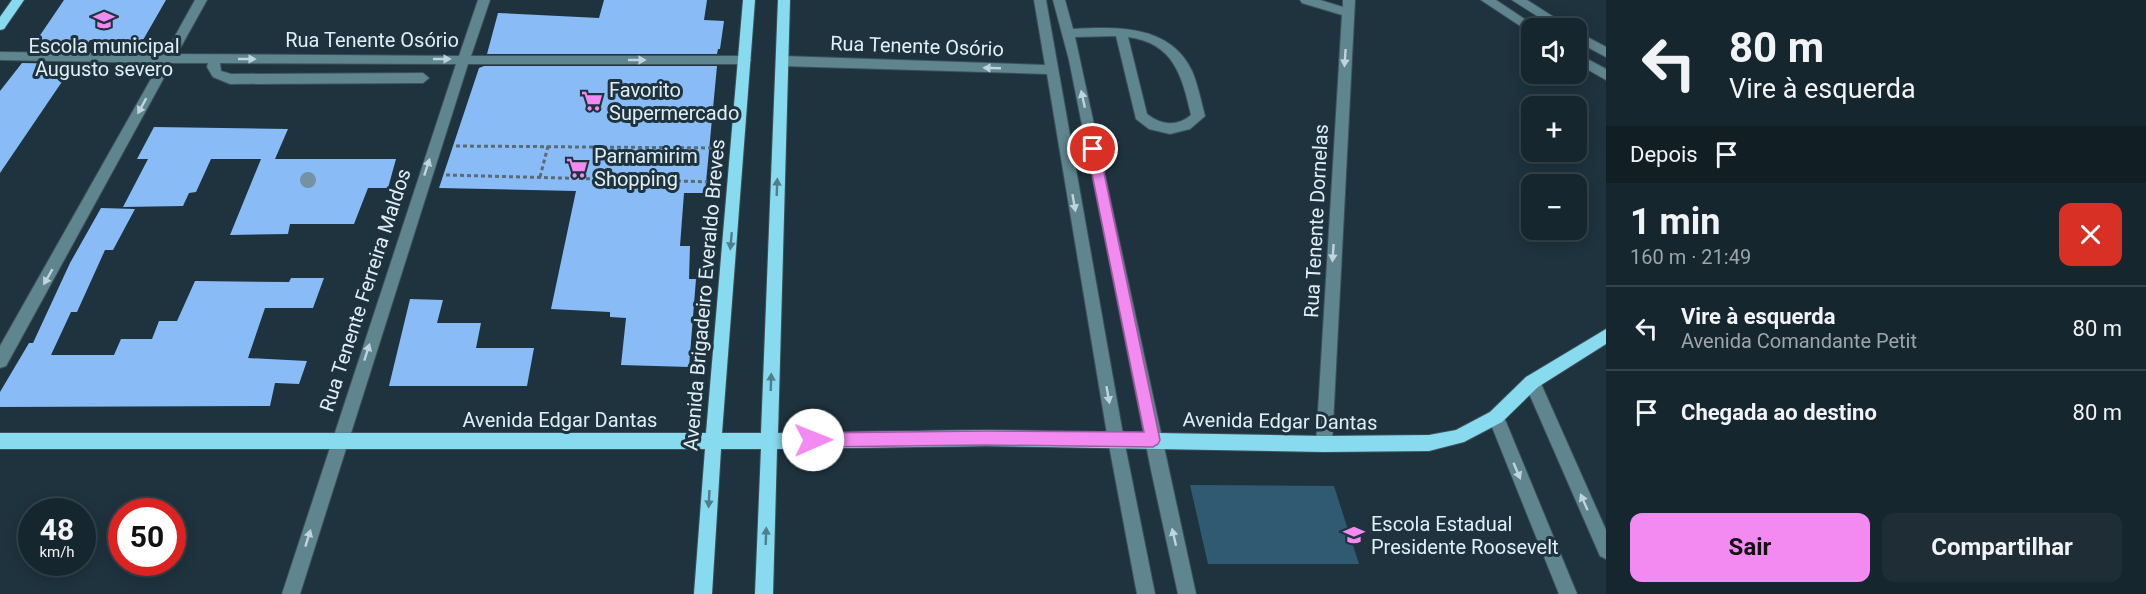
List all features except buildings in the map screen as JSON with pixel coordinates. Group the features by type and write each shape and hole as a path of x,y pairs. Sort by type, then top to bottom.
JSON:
{"main road":[{"path":"0,26 18,0"},
{"name":"Avenida Brigadeiro Everaldo Breves","path":"703,594 712,441 749,0"},
{"path":"764,594 784,0"},
{"name":"Avenida Edgar Dantas","path":"0,441 769,441 986,438 1324,444 1443,441 1469,432 1496,417 1532,382 1606,336"}],"street":[{"path":"0,361 201,0"},
{"name":"Rua Tenente Ferreira Maldos","path":"291,594 434,146 484,0"},
{"path":"1040,0 1116,440 1146,594"},
{"path":"1059,0 1068,33 1187,594"},
{"path":"1306,0 1349,6"},
{"path":"1487,0 1521,21"},
{"path":"1518,0 1548,18"},
{"name":"Rua Tenente Dornelas","path":"1324,444 1332,260 1349,6"},
{"path":"1068,33 1121,32 1136,32 1150,36 1184,68 1198,116 1192,123 1182,128 1159,129 1149,124 1141,116 1121,32"},
{"path":"1587,42 1606,53"},
{"name":"Rua Tenente Osório","path":"0,56 168,59 745,60"},
{"path":"215,59 213,67 217,74 230,79 423,78"},
{"name":"Rua Tenente Osório","path":"783,61 1051,70"},
{"path":"1587,64 1606,75"},
{"path":"1532,382 1606,550"},
{"path":"1496,417 1568,594"}],"path":[{"path":"434,146 738,149"},
{"path":"540,177 548,146"},
{"path":"425,175 735,182"}],"shaded area":[{"path":"1190,485 1334,486 1359,564 1208,564"}],"place":[{"name":"Escola municipal Augusto severo","path":"104,20"},
{"name":"Favorito Supermercado","path":"592,101"},
{"name":"Parnamirim Shopping","path":"577,168"},
{"name":"Escola Estadual Presidente Roosevelt","path":"1354,535"}],"route":[{"path":"813,440 986,438 1153,440 1093,149"}]}
